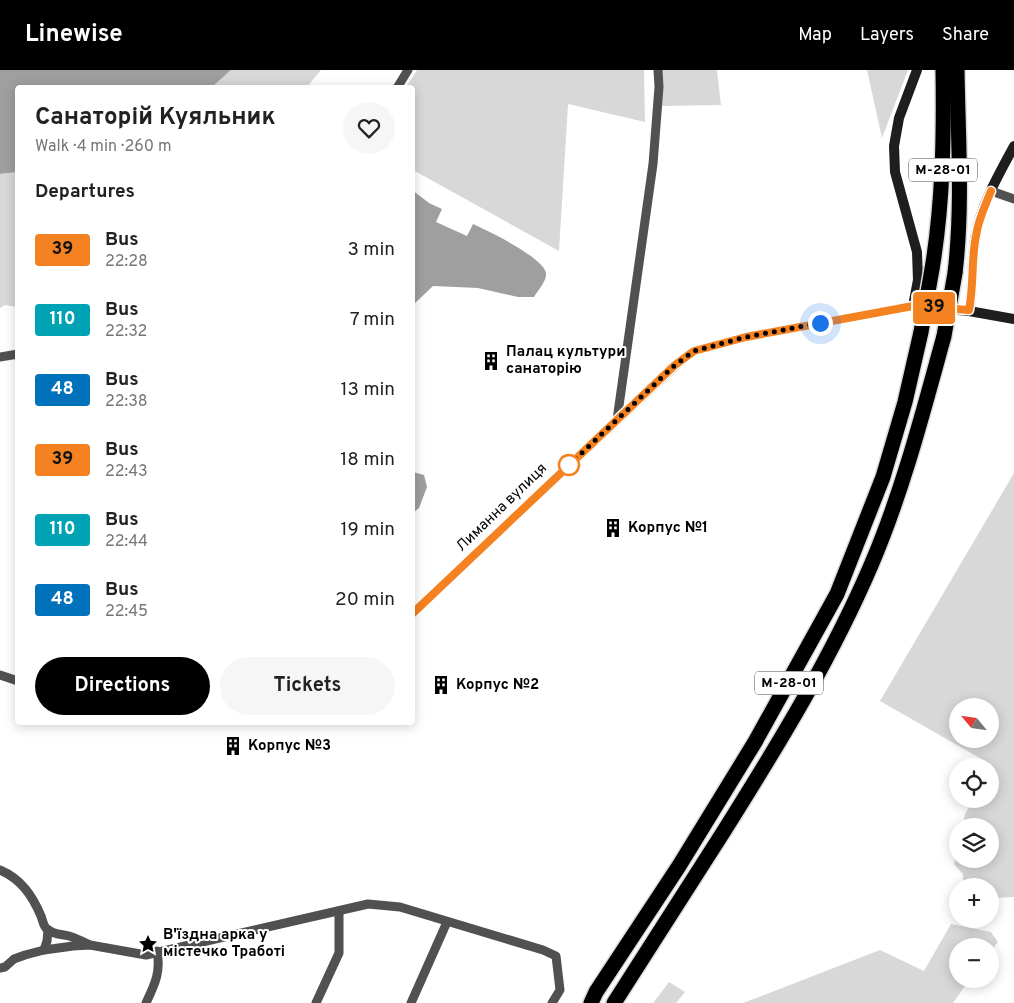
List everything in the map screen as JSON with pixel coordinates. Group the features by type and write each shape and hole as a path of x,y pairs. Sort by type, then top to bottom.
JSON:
{"highway":[{"name":"М-28-01","path":"614,1003 769,760 813,683 850,610 872,561 923,414 944,336 955,273 958,247 959,194 957,70"},
{"path":"959,194 964,155 963,70"},
{"name":"М-28-01","path":"591,1003 596,992 679,866 755,742 838,594 883,477 905,402 921,332 932,269 942,191 944,148 942,74"}],"main road":[{"path":"913,306 918,280 917,252 895,172 894,146 899,118 917,70"},
{"path":"969,310 972,298 973,259 980,216 1014,146"},
{"name":"Лиманна вулиця","path":"913,306 969,310 1014,319"}],"street":[{"path":"399,85 408,70"},
{"path":"617,420 652,164 659,87 658,70"},
{"path":"991,191 1014,199"},
{"name":"Лиманна вулиця","path":"415,611 675,365 694,351 746,337 913,306"},
{"path":"0,357 15,354"},
{"path":"0,675 15,680"},
{"path":"0,870 11,875 22,884 34,902 44,926 48,930 90,945"},
{"path":"0,968 5,967 14,960 44,950 90,945 151,951 368,904 400,907 543,950 556,956 560,990 552,1003"},
{"path":"316,1003 339,953 339,911"},
{"path":"411,1003 447,922"},
{"path":"44,950 48,930"},
{"path":"146,1003 156,981 160,965 151,951"}],"shaded area":[{"path":"0,70 231,70 214,85 15,85 15,172 0,174"},
{"path":"231,70 321,70 309,85 214,85"},
{"path":"417,70 644,70 645,122 568,104 559,251 415,171 415,85 407,85"},
{"path":"662,70 717,70 721,105 661,106"},
{"path":"867,70 908,70 882,138"},
{"path":"15,172 15,307 5,305 0,308 0,174"},
{"path":"415,192 429,203 442,209 436,222 467,236 473,224 526,252 543,267 546,273 544,282 534,297 518,297 478,288 433,286 415,303"},
{"path":"415,473 424,475 427,487 419,508 415,511"},
{"path":"1014,473 1014,897 999,898 999,878 963,878 963,874 958,868 999,868 999,818 964,818 969,808 999,808 999,758 980,758 962,748 999,748 999,698 949,698 949,740 880,701"},
{"path":"949,927 971,928 991,932 995,938 949,938 949,988 964,988 953,1003 743,1003 880,950 924,971"},
{"path":"669,982 685,992 676,1003 653,1003"}],"bus line":[{"name":"39","path":"415,611 675,365 694,351 746,337 913,306 969,310 972,298 976,235 980,216 991,191"}],"place":[{"name":"Палац культури санаторію","path":"491,361"},
{"name":"Корпус №1","path":"613,528"},
{"name":"Корпус №2","path":"441,685"},
{"name":"Корпус №3","path":"233,746"},
{"name":"В'їздна арка у містечко Тработі","path":"148,944"}],"route":[{"path":"569,465 675,365 694,351 746,337 820,323"}]}
